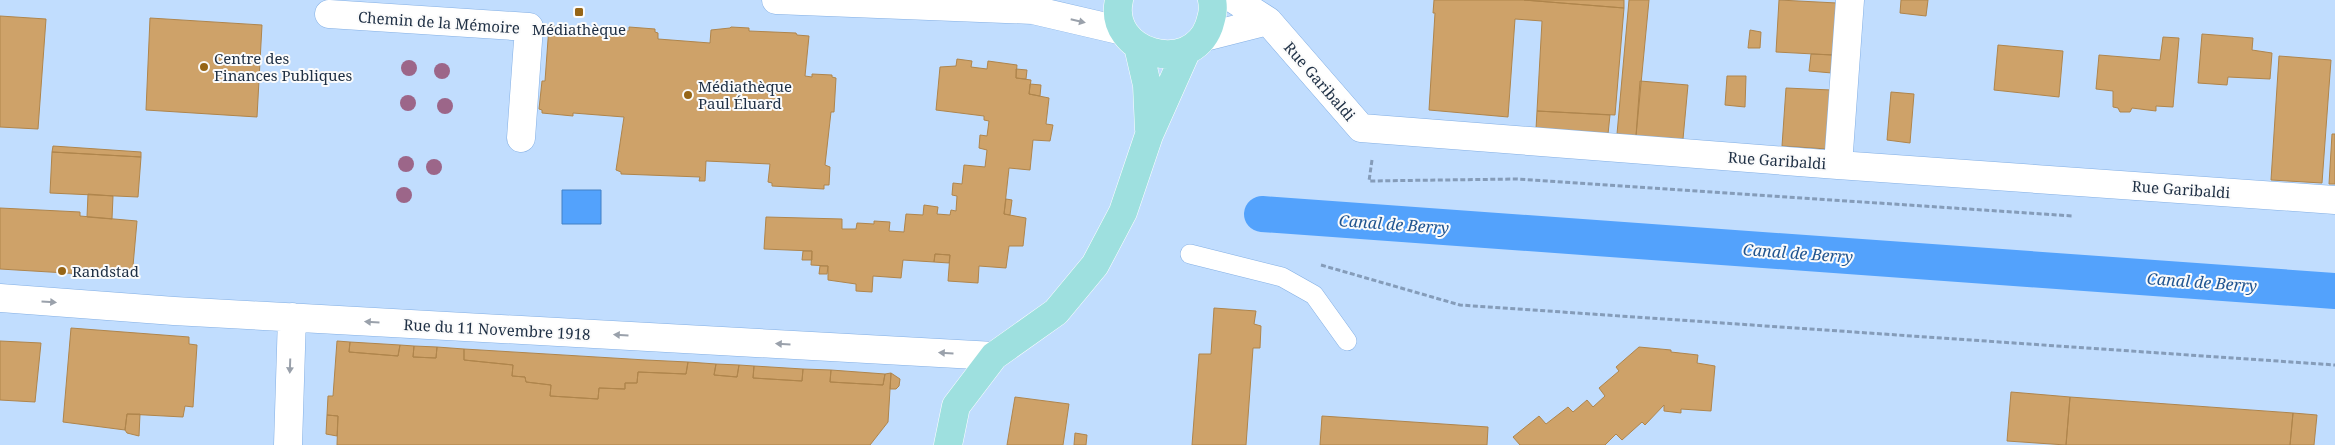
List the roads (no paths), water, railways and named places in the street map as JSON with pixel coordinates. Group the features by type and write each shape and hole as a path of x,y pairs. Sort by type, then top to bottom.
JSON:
{"main road":[{"path":"1119,0 1117,8 1147,85 1149,135"},
{"path":"949,444 956,406 994,356 1056,312 1096,265 1123,212 1149,135 1214,10 1212,0"},
{"path":"1130,39 1160,55 1195,44"}],"street":[{"path":"776,0 1033,10 1130,39"},
{"path":"1033,10 1064,0"},
{"name":"Rue Garibaldi","path":"1235,0 1268,22 1361,128 1838,165 2335,200"},
{"path":"1838,165 1850,0"},
{"name":"Chemin de la Mémoire","path":"329,14 529,27 522,138"},
{"path":"1195,44 1268,22"},
{"name":"Rue du 11 Novembre 1918","path":"0,298 174,311 994,356"},
{"path":"288,445 292,317"}],"lane":[{"path":"1190,254 1282,277 1314,295 1347,341"}],"water":[{"path":"562,190 601,190 601,224 562,224"}],"waterway":[{"name":"Canal de Berry","path":"1262,214 2335,291"}],"place":[{"name":"Médiathèque","path":"579,12"},
{"name":"Centre des Finances Publiques","path":"204,67"},
{"name":"Médiathèque Paul Éluard","path":"688,95"},
{"name":"Randstad","path":"62,271"}]}
